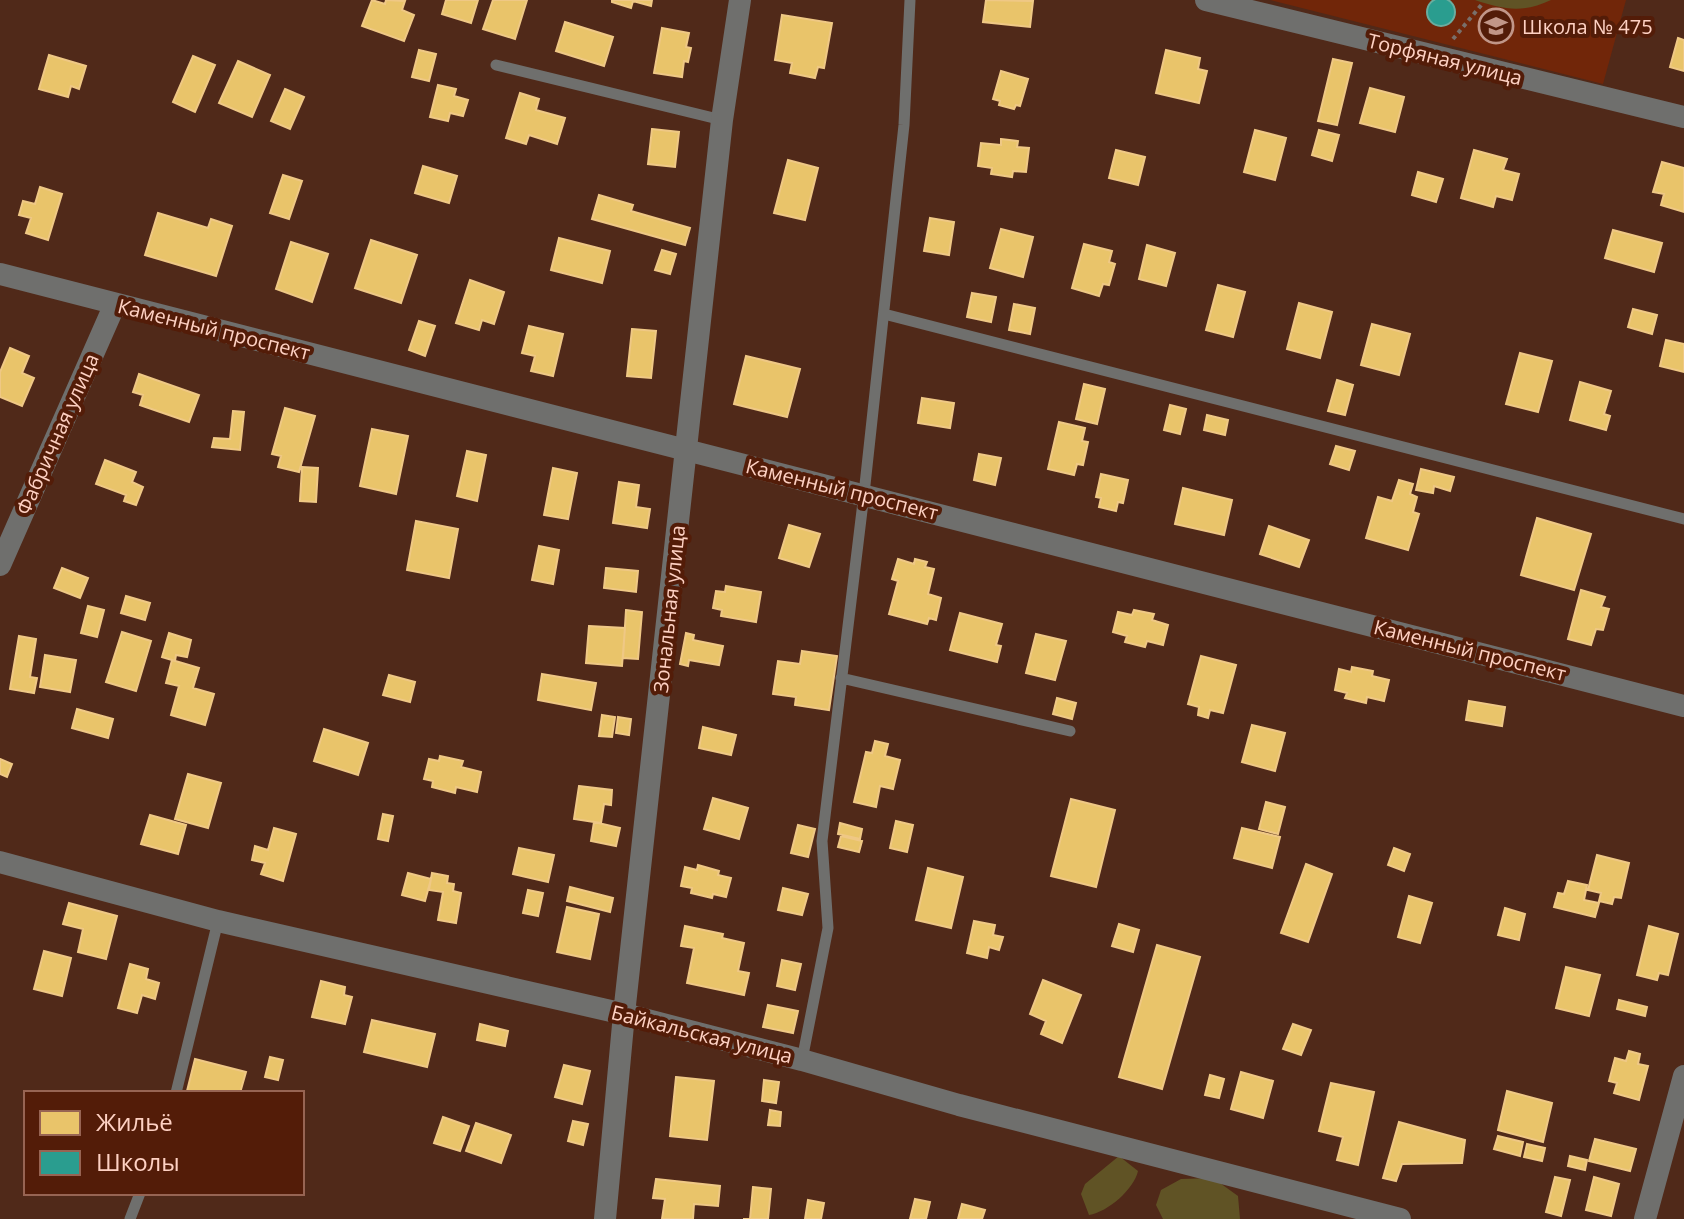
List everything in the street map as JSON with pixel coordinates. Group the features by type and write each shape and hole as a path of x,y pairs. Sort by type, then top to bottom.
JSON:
{"street":[{"name":"Зональная улица","path":"605,1219 624,1014 722,120 740,0"},
{"name":"Торфяная улица","path":"1206,0 1684,117"},
{"name":"Каменный проспект","path":"0,274 1684,706"},
{"name":"Фабричная улица","path":"0,565 115,304"},
{"name":"Байкальская улица","path":"0,862 218,921 624,1014 959,1105 1400,1219"},
{"path":"1645,1219 1684,1076"}],"lane":[{"path":"802,1060 828,928 822,841 904,125 910,0"},
{"path":"496,65 722,120"},
{"path":"884,314 1684,519"},
{"path":"841,678 1070,731"},
{"path":"176,1091 218,921"},
{"path":"130,1219 139,1195"}],"path":[{"path":"1443,58 1448,45 1483,3"}],"shaded area":[{"name":"Школа № 475","path":"1270,0 1626,0 1603,84"},
{"path":"1475,0 1551,0 1514,9"},
{"path":"1119,1156 1138,1171 1136,1178 1112,1205 1089,1215 1081,1194 1085,1184"},
{"path":"1213,1178 1238,1196 1240,1219 1163,1219 1156,1205 1161,1190 1181,1179"}],"building: Жильё":[{"path":"372,0 385,4 386,0 405,1 402,10 414,15 404,41 362,26"},
{"path":"446,0 478,0 471,23 442,14"},
{"path":"493,0 527,0 515,39 483,29"},
{"path":"612,0 652,0 651,6 633,1 631,8"},
{"path":"986,0 1033,1 1030,27 983,22"},
{"path":"782,15 832,23 824,68 818,67 815,78 790,73 792,63 775,60"},
{"path":"565,22 613,37 604,66 556,51"},
{"path":"662,28 689,33 686,47 691,48 688,62 684,61 682,77 654,73"},
{"path":"1678,38 1684,40 1684,71 1670,67"},
{"path":"419,50 436,54 429,81 412,77"},
{"path":"1166,50 1200,58 1198,69 1207,71 1199,103 1156,93"},
{"path":"49,55 86,66 79,89 71,86 68,97 39,89"},
{"path":"193,56 215,65 195,112 173,102"},
{"path":"1333,59 1352,63 1337,125 1318,121"},
{"path":"238,61 270,75 252,117 219,103"},
{"path":"1001,71 1028,79 1020,106 1016,105 1014,109 999,105 1000,101 993,99"},
{"path":"438,85 456,89 454,96 468,100 463,116 450,113 448,121 430,117"},
{"path":"1370,88 1404,97 1395,132 1360,123"},
{"path":"285,89 304,97 290,129 271,121"},
{"path":"520,93 539,99 536,110 565,118 557,144 529,135 526,144 506,138"},
{"path":"652,129 679,132 675,167 648,164"},
{"path":"1255,130 1286,138 1275,180 1244,172"},
{"path":"1319,130 1339,135 1332,161 1312,155"},
{"path":"1001,139 1018,141 1017,147 1029,148 1026,172 1013,171 1012,177 991,174 992,168 978,166 981,143 1001,145"},
{"path":"1116,150 1145,157 1138,185 1109,178"},
{"path":"1474,150 1507,159 1503,170 1519,174 1512,200 1496,196 1493,207 1461,198"},
{"path":"788,160 818,168 805,220 774,213"},
{"path":"1662,162 1684,168 1684,212 1661,205 1664,194 1653,192"},
{"path":"423,166 457,176 449,203 415,193"},
{"path":"1418,172 1443,179 1436,202 1412,195"},
{"path":"283,175 302,181 289,219 270,213"},
{"path":"40,187 62,194 48,240 26,233 31,218 19,215 23,201 35,204"},
{"path":"599,195 633,205 631,211 690,228 685,245 592,219"},
{"path":"158,213 208,228 211,219 232,226 216,276 145,255"},
{"path":"930,218 954,222 949,255 924,251"},
{"path":"1001,229 1033,237 1023,277 990,268"},
{"path":"1613,230 1662,243 1654,272 1605,258"},
{"path":"559,238 610,251 602,283 551,270"},
{"path":"371,240 417,255 401,303 355,288"},
{"path":"291,242 328,254 312,302 276,289"},
{"path":"1084,244 1112,251 1109,262 1115,264 1109,285 1103,284 1099,296 1072,288"},
{"path":"1147,245 1175,253 1166,286 1139,279"},
{"path":"662,250 676,254 670,274 655,270"},
{"path":"470,280 504,292 494,324 482,320 479,330 456,323"},
{"path":"1218,285 1245,292 1233,337 1206,330"},
{"path":"972,293 996,297 991,322 967,317"},
{"path":"1299,303 1332,312 1320,358 1287,349"},
{"path":"1014,304 1035,308 1030,334 1009,330"},
{"path":"1633,309 1657,315 1652,334 1628,327"},
{"path":"419,321 435,326 425,356 409,350"},
{"path":"1372,324 1410,334 1399,375 1361,365"},
{"path":"529,326 563,334 553,376 531,371 535,356 522,353"},
{"path":"632,329 656,331 651,378 627,376"},
{"path":"1666,340 1684,344 1684,372 1660,366"},
{"path":"10,348 29,356 22,373 34,378 22,406 0,397 0,372"},
{"path":"1520,353 1552,361 1538,412 1506,404"},
{"path":"746,356 800,369 787,417 734,404"},
{"path":"139,374 199,395 189,422 140,405 143,395 133,392"},
{"path":"1337,380 1353,385 1345,415 1328,411"},
{"path":"1580,382 1611,391 1604,414 1610,416 1606,430 1570,420"},
{"path":"1084,384 1105,389 1097,424 1076,419"},
{"path":"922,398 954,403 950,428 918,423"},
{"path":"1170,405 1186,409 1180,434 1164,430"},
{"path":"285,408 315,416 299,472 278,467 281,456 272,454"},
{"path":"233,411 244,412 240,450 212,447 214,438 230,439"},
{"path":"1207,415 1228,420 1225,435 1204,430"},
{"path":"1059,422 1085,428 1082,441 1088,442 1083,465 1077,464 1074,475 1048,469"},
{"path":"372,429 408,436 396,494 360,486"},
{"path":"1336,446 1355,451 1349,470 1330,464"},
{"path":"467,451 486,455 477,501 457,496"},
{"path":"979,454 1001,458 995,485 974,480"},
{"path":"105,460 136,472 132,482 143,487 136,505 124,501 126,495 96,484"},
{"path":"302,467 318,468 316,502 300,501"},
{"path":"553,468 577,473 568,519 544,515"},
{"path":"1421,469 1454,477 1450,491 1434,486 1433,493 1416,490"},
{"path":"1101,474 1128,480 1123,503 1118,502 1116,511 1099,507 1101,498 1096,497"},
{"path":"1399,480 1413,484 1410,494 1417,497 1413,512 1419,514 1408,550 1366,538 1378,497 1392,501"},
{"path":"619,482 639,485 636,507 650,509 647,528 613,523"},
{"path":"1183,488 1232,500 1224,535 1175,524"},
{"path":"1537,518 1591,534 1574,590 1521,575"},
{"path":"416,521 458,529 449,578 407,570"},
{"path":"789,525 820,534 809,567 779,558"},
{"path":"1269,526 1309,540 1299,567 1260,554"},
{"path":"539,546 559,550 553,584 532,580"},
{"path":"898,559 914,564 915,559 927,562 925,567 934,569 928,594 941,598 936,620 929,618 927,624 889,614 898,581 892,579"},
{"path":"62,568 88,578 80,598 54,588"},
{"path":"606,568 638,571 636,592 604,588"},
{"path":"726,586 761,592 756,622 721,616 722,610 713,608 716,591 725,592"},
{"path":"1581,590 1605,597 1601,607 1609,609 1603,630 1596,629 1591,645 1568,639"},
{"path":"126,596 150,603 145,620 121,613"},
{"path":"88,606 104,610 97,637 81,633"},
{"path":"626,610 642,612 638,659 623,658"},
{"path":"1134,610 1154,614 1152,620 1168,625 1163,645 1147,641 1145,647 1125,642 1127,636 1113,632 1118,612 1132,615"},
{"path":"960,613 1002,624 996,645 1001,646 997,662 950,650"},
{"path":"589,626 625,628 622,666 586,663"},
{"path":"122,632 151,641 136,691 106,682"},
{"path":"169,633 191,640 187,657 176,655 175,661 162,657"},
{"path":"686,633 694,635 693,640 723,646 719,665 689,660 688,666 680,664"},
{"path":"1036,634 1066,641 1055,680 1026,673"},
{"path":"19,636 36,639 30,677 37,678 34,693 10,689"},
{"path":"802,651 837,656 829,710 795,705 796,697 773,694 778,661 800,664"},
{"path":"45,655 76,660 70,692 40,687"},
{"path":"1201,656 1236,665 1223,713 1210,710 1208,718 1198,715 1199,707 1188,704"},
{"path":"172,660 199,668 193,688 214,694 205,725 171,715 179,686 166,683"},
{"path":"1352,667 1373,671 1372,676 1389,680 1384,701 1367,697 1366,703 1345,698 1347,693 1335,690 1339,669 1351,672"},
{"path":"542,674 596,683 591,710 538,700"},
{"path":"389,675 415,682 410,702 383,695"},
{"path":"1057,698 1076,703 1072,719 1053,714"},
{"path":"1469,701 1505,707 1502,726 1466,720"},
{"path":"77,709 113,719 108,738 72,728"},
{"path":"602,715 615,717 612,737 599,736"},
{"path":"618,717 631,719 629,735 616,733"},
{"path":"1252,725 1285,733 1275,771 1242,762"},
{"path":"703,727 736,735 731,755 699,748"},
{"path":"324,729 368,743 358,775 314,761"},
{"path":"875,741 888,744 885,756 900,760 893,789 880,786 876,807 854,802 866,752 872,753"},
{"path":"440,756 463,761 461,767 481,772 477,792 456,787 455,793 432,787 433,781 424,779 429,759 439,761"},
{"path":"0,759 12,764 7,777 0,774"},
{"path":"188,774 221,783 208,828 175,819"},
{"path":"579,786 612,790 611,805 604,804 601,823 574,819"},
{"path":"713,798 748,808 739,839 704,829"},
{"path":"1071,799 1115,810 1096,887 1051,876"},
{"path":"1266,802 1285,807 1278,834 1259,829"},
{"path":"383,814 393,816 388,841 378,839"},
{"path":"150,815 186,825 178,854 141,844"},
{"path":"896,821 913,825 907,852 890,848"},
{"path":"594,822 620,828 616,846 591,841"},
{"path":"840,823 862,829 860,839 838,834"},
{"path":"798,825 815,829 808,857 791,853"},
{"path":"274,828 296,834 283,881 261,874 265,863 252,860 255,846 268,850"},
{"path":"1242,828 1280,837 1272,868 1234,858"},
{"path":"841,836 862,841 859,852 838,847"},
{"path":"519,848 554,855 548,882 513,874"},
{"path":"1394,848 1410,854 1404,871 1388,865"},
{"path":"1597,855 1629,863 1621,898 1614,897 1612,904 1599,901 1601,893 1588,890"},
{"path":"1306,864 1332,874 1308,942 1281,933"},
{"path":"698,865 731,878 726,897 713,894 712,898 691,893 692,888 681,886 685,867 697,870"},
{"path":"928,868 963,877 951,928 916,920"},
{"path":"408,873 431,879 425,901 402,895"},
{"path":"432,873 448,876 447,883 454,884 453,891 461,893 456,923 438,920 443,892 429,890"},
{"path":"1568,881 1587,885 1584,900 1599,903 1595,917 1554,907 1558,893 1564,894"},
{"path":"570,887 613,898 610,912 567,901"},
{"path":"783,888 808,894 802,915 778,910"},
{"path":"528,890 543,893 538,916 523,913"},
{"path":"1409,896 1432,903 1420,943 1398,937"},
{"path":"69,903 117,916 106,959 78,952 83,929 63,924"},
{"path":"567,907 599,914 590,959 557,952"},
{"path":"1505,908 1525,914 1519,940 1498,935"},
{"path":"974,921 995,925 993,935 1003,937 999,950 989,947 987,958 967,953"},
{"path":"1119,924 1139,930 1133,952 1112,946"},
{"path":"685,926 723,934 722,938 744,943 738,971 749,973 744,995 687,983 694,948 681,946"},
{"path":"1649,926 1678,934 1668,975 1659,973 1657,980 1637,975"},
{"path":"1157,945 1200,957 1162,1089 1119,1077"},
{"path":"44,951 71,958 62,996 34,989"},
{"path":"782,960 801,964 795,990 777,986"},
{"path":"130,964 148,969 146,979 159,983 155,999 142,995 137,1013 118,1008"},
{"path":"1566,967 1600,975 1589,1016 1556,1008"},
{"path":"1043,980 1081,995 1062,1043 1041,1034 1046,1021 1030,1014"},
{"path":"321,981 345,987 344,995 352,997 345,1024 312,1017"},
{"path":"1619,1000 1647,1007 1645,1016 1617,1009"},
{"path":"768,1005 798,1011 793,1033 763,1027"},
{"path":"372,1020 435,1034 427,1067 364,1052"},
{"path":"480,1024 508,1031 505,1046 477,1040"},
{"path":"1293,1024 1311,1030 1301,1055 1283,1049"},
{"path":"1629,1051 1640,1054 1638,1064 1648,1066 1639,1100 1614,1093 1617,1083 1609,1081 1615,1058 1626,1061"},
{"path":"270,1057 283,1060 278,1080 265,1077"},
{"path":"195,1059 246,1072 241,1091 187,1091"},
{"path":"564,1065 590,1071 582,1104 555,1097"},
{"path":"1241,1072 1273,1081 1263,1118 1231,1109"},
{"path":"1210,1075 1224,1079 1219,1098 1205,1095"},
{"path":"676,1077 714,1081 707,1140 670,1136"},
{"path":"764,1080 779,1082 776,1103 762,1101"},
{"path":"1331,1083 1374,1092 1358,1165 1337,1160 1343,1137 1319,1131"},
{"path":"1507,1091 1552,1103 1543,1142 1498,1130"},
{"path":"770,1110 781,1112 780,1126 768,1125"},
{"path":"443,1117 469,1126 460,1151 434,1143"},
{"path":"573,1121 588,1124 583,1145 568,1141"},
{"path":"1399,1122 1465,1140 1462,1163 1402,1164 1396,1181 1383,1178"},
{"path":"476,1123 511,1135 501,1163 466,1151"},
{"path":"1498,1136 1523,1142 1520,1156 1494,1149"},
{"path":"1595,1139 1636,1149 1630,1171 1589,1161"},
{"path":"1527,1144 1545,1148 1542,1161 1524,1157"},
{"path":"1570,1156 1587,1160 1585,1170 1568,1166"},
{"path":"1555,1177 1570,1180 1561,1216 1546,1212"},
{"path":"1594,1177 1619,1184 1611,1216 1586,1210"},
{"path":"656,1179 720,1186 718,1206 694,1204 693,1219 662,1219 665,1199 653,1198"},
{"path":"753,1187 771,1189 768,1219 750,1219"},
{"path":"915,1199 930,1202 926,1219 910,1219"},
{"path":"808,1200 824,1203 821,1219 805,1219"},
{"path":"962,1204 985,1210 982,1219 958,1219"}],"building: Школы":[{"path":"1435,-1 1447,-1 1454,6 1454,18 1447,25 1435,25 1428,18 1428,6"}],"place":[{"name":"Школа № 475","path":"1496,26"}]}
